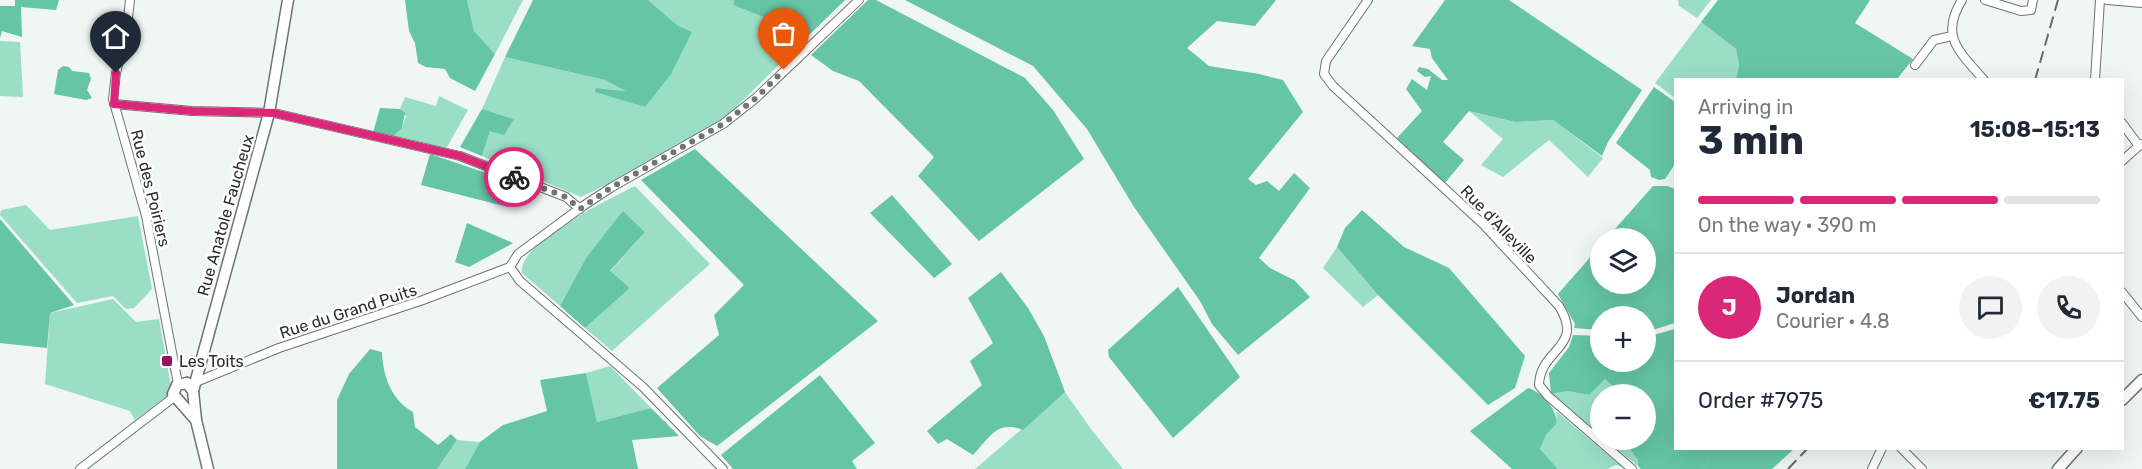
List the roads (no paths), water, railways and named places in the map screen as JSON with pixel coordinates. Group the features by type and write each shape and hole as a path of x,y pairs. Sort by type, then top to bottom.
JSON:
{"main road":[{"name":"Rue Anatole Faucheux","path":"189,387 198,366 269,112 288,0"},
{"path":"2124,398 2142,380"},
{"path":"178,400 188,402 189,387"},
{"path":"189,387 173,391 196,420"},
{"path":"189,387 208,469"},
{"path":"2058,469 2075,450"}],"street":[{"name":"Rue des Poiriers","path":"130,0 128,27 114,87 114,104 146,216 189,387"},
{"name":"Rue du Grand Puits","path":"189,387 279,348 431,298 510,267 518,254 612,187 723,124 756,98 859,0"},
{"name":"Rue d'Alleville","path":"1368,0 1326,61 1324,75 1333,86 1483,224 1559,306 1567,319 1568,331 1565,341 1544,363 1539,385 1548,396 1632,469"},
{"path":"1962,0 1954,15 1952,36 1959,51 1982,78"},
{"path":"1985,0 2021,12 2031,10 2033,0"},
{"path":"2095,78 2100,0"},
{"path":"2107,0 2142,3"},
{"path":"1915,65 1934,40 1952,36"},
{"path":"114,104 192,111 269,112 460,156 566,197 580,209"},
{"path":"2124,125 2140,144 2124,159"},
{"path":"510,267 520,281 643,387 723,469"},
{"path":"2124,294 2142,317"},
{"path":"80,469 178,400"},
{"path":"1872,469 1881,450"},
{"path":"1903,450 1922,469"}],"waterway":[{"path":"1701,469 1710,461"}],"railway":[{"path":"2036,78 2058,0"},
{"path":"1788,469 1806,450"}],"place":[{"name":"Les Toits","path":"167,361"}]}
